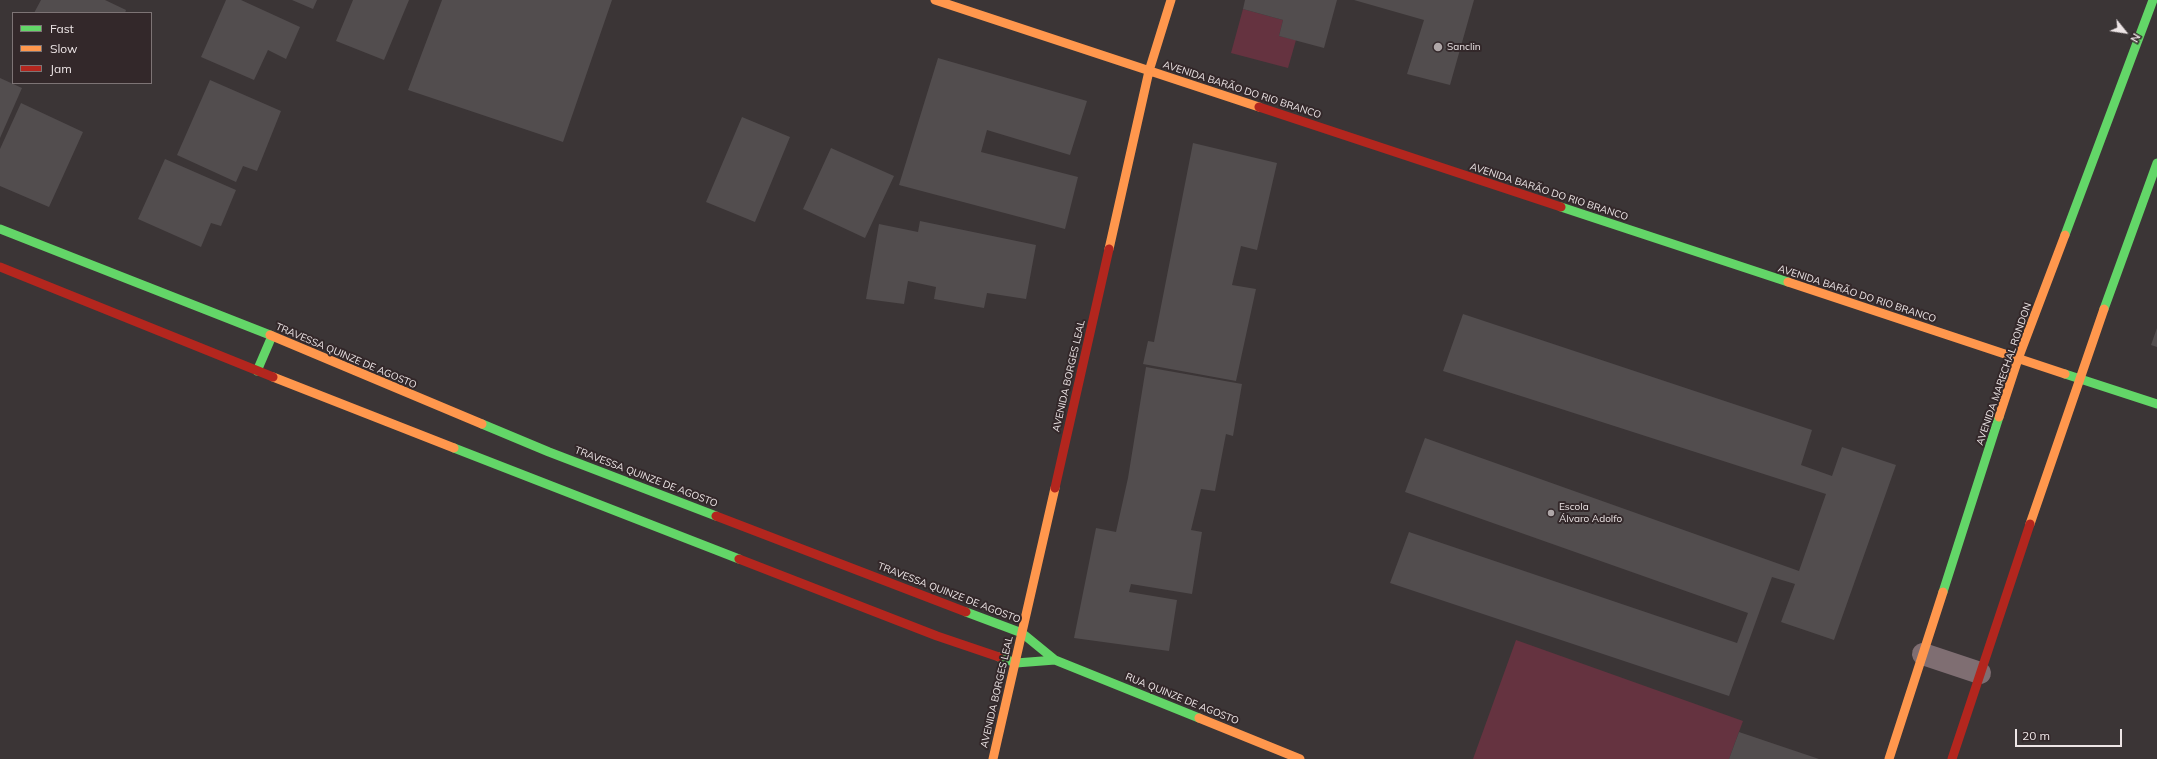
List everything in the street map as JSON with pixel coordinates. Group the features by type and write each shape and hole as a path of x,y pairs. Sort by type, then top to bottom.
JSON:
{"street":[{"name":"AVENIDA BARÃO DO RIO BRANCO","path":"935,0 2157,404"},
{"name":"AVENIDA BORGES LEAL","path":"993,759 1016,663 1148,71 1172,0"},
{"name":"AVENIDA MARECHAL RONDON","path":"1889,759 2018,359 2153,0"},
{"path":"1952,759 2079,378 2157,163"},
{"name":"TRAVESSA QUINZE DE AGOSTO","path":"0,229 272,336 547,455 1022,633 1055,660"},
{"path":"0,266 257,371 540,477 937,636 1016,663 1055,660"},
{"path":"257,371 272,336"},
{"path":"1923,654 1980,673"},
{"name":"RUA QUINZE DE AGOSTO","path":"1055,660 1300,759"}],"shaded area":[{"path":"1243,9 1283,20 1279,36 1296,40 1288,68 1231,53"},
{"path":"1516,640 1743,721 1729,759 1473,759"}],"building":[{"path":"41,0 105,0 126,10 125,12 35,12"},
{"path":"226,0 241,0 300,27 286,59 268,50 254,80 201,57"},
{"path":"292,0 317,0 313,9"},
{"path":"353,0 409,0 384,60 336,41"},
{"path":"442,0 612,0 563,142 408,90"},
{"path":"1245,0 1337,0 1324,48 1279,36 1283,20 1243,9"},
{"name":"Sanclin","path":"1354,0 1474,0 1450,85 1407,74 1424,20"},
{"path":"938,58 1087,101 1070,155 987,130 981,152 1078,177 1065,229 899,185"},
{"path":"0,78 22,88 0,138"},
{"path":"210,80 281,111 257,171 243,166 236,182 177,155"},
{"path":"21,103 83,132 49,207 0,186 0,149"},
{"path":"742,117 790,137 755,222 706,202"},
{"path":"1193,143 1277,163 1257,250 1241,246 1232,285 1256,289 1236,381 1143,364 1148,341 1154,342"},
{"path":"831,148 894,176 865,238 803,209"},
{"path":"165,159 236,190 221,226 211,223 201,247 138,219"},
{"path":"920,221 1036,245 1026,299 987,293 984,308 934,299 936,287 908,281 904,304 866,299 879,224 918,232"},
{"name":"Escola Álvaro Adolfo","path":"1463,314 1812,430 1801,465 1832,476 1842,447 1896,465 1834,640 1781,622 1795,584 1772,577 1729,696 1390,583 1409,532 1737,643 1748,613 1405,492 1425,438 1799,571 1826,494 1443,371"},
{"path":"2157,328 2157,347 2151,345"},
{"path":"1146,367 1242,384 1233,436 1226,434 1215,491 1201,489 1191,530 1202,532 1192,594 1131,584 1129,592 1177,600 1169,651 1074,638 1096,528 1116,532 1128,478"},
{"path":"1739,732 1819,759 1729,759"}],"traffic: fast":[{"path":"2065,235 2153,0"},
{"path":"2104,309 2157,163"},
{"path":"1561,207 1788,282"},
{"path":"0,229 270,335"},
{"path":"257,371 272,336"},
{"path":"2065,374 2157,404"},
{"path":"1943,592 1999,417"},
{"path":"482,424 549,452 716,516"},
{"path":"454,448 739,559"},
{"path":"966,612 1022,633 1055,660 1199,718"},
{"path":"999,657 1016,663 1055,660"}],"traffic: slow":[{"path":"935,0 1259,107"},
{"path":"1109,249 1149,71 1171,0"},
{"path":"1999,417 2018,359 2065,235"},
{"path":"1788,282 2065,374"},
{"path":"2030,524 2104,309"},
{"path":"270,335 482,424"},
{"path":"273,377 454,448"},
{"path":"993,759 1055,488"},
{"path":"1889,759 1943,592"},
{"path":"1199,718 1300,759"}],"traffic: jam":[{"path":"1259,107 1561,207"},
{"path":"1055,488 1109,249"},
{"path":"0,267 273,377"},
{"path":"716,516 966,612"},
{"path":"1952,759 2030,524"},
{"path":"739,559 937,636 999,657"}],"place":[{"name":"Sanclin","path":"1438,47"},
{"name":"Escola Álvaro Adolfo","path":"1551,513"}]}
